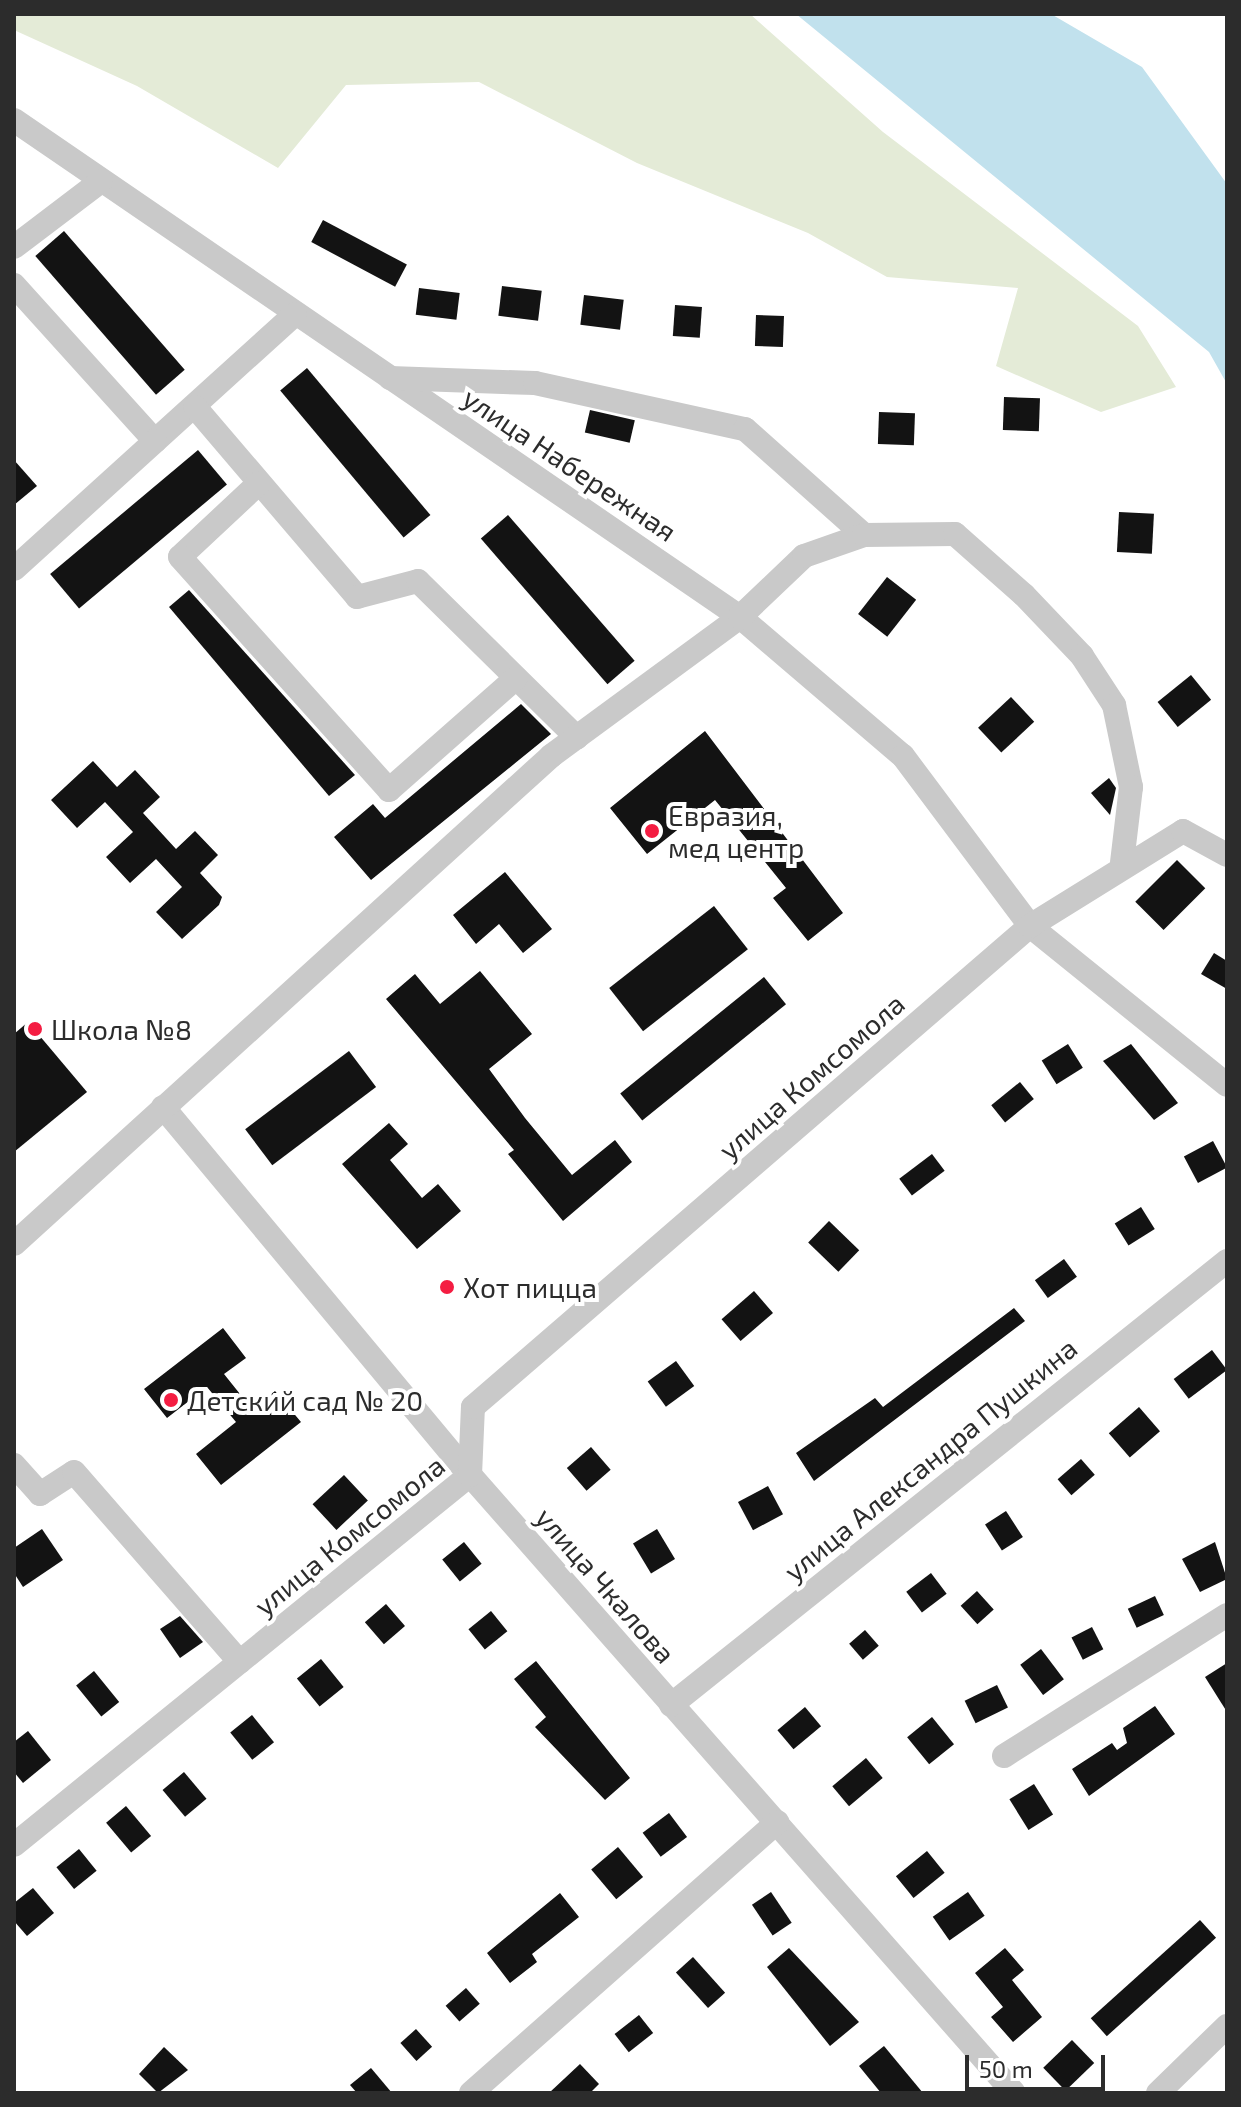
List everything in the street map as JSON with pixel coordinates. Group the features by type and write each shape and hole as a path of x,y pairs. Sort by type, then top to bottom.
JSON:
{"street":[{"name":"улица Набережная","path":"14,120 740,617 903,756 1030,926 1227,1085"},
{"path":"14,247 101,181"},
{"path":"14,285 155,441"},
{"path":"14,568 295,314"},
{"path":"390,378 535,383 745,429 864,535"},
{"path":"195,407 357,597 418,581 577,738"},
{"path":"259,483 180,557 389,790 516,678"},
{"path":"14,1244 577,738 740,617 804,556 864,535 955,534 1082,656 1114,705 1131,787 1122,862"},
{"name":"улица Комсомола","path":"14,1845 470,1475 473,1407 1030,926 1122,862 1183,831 1227,855"},
{"name":"улица Чкалова","path":"163,1107 470,1475 1014,2093"},
{"name":"улица Александра Пушкина","path":"671,1705 1227,1261"},
{"path":"14,1465 40,1494 74,1472 240,1662"},
{"path":"1004,1756 1227,1615"},
{"path":"471,2093 777,1822"},
{"path":"1158,2093 1227,2026"}],"green space":[{"path":"14,14 750,14 883,132 1138,326 1176,387 1101,412 996,366 1018,288 887,277 808,233 637,163 479,82 346,85 278,168 137,86 14,30"}],"water":[{"path":"796,14 1051,14 1142,67 1227,184 1227,384 1209,352"}],"building":[{"path":"323,220 407,265 395,287 311,242"},
{"path":"64,231 185,370 156,395 35,256"},
{"path":"502,286 542,291 538,321 498,316"},
{"path":"419,288 460,293 456,320 416,315"},
{"path":"584,295 624,300 620,330 580,325"},
{"path":"675,305 702,307 700,338 673,336"},
{"path":"756,315 784,316 783,347 755,346"},
{"path":"307,368 430,515 404,538 280,390"},
{"path":"1004,397 1040,398 1039,431 1003,430"},
{"path":"590,410 635,420 630,443 585,432"},
{"path":"879,412 915,413 914,445 878,444"},
{"path":"198,450 227,484 79,609 50,574"},
{"path":"14,460 37,486 14,505"},
{"path":"1119,512 1154,514 1152,554 1117,552"},
{"path":"508,515 635,661 607,684 481,539"},
{"path":"887,577 916,600 887,637 858,614"},
{"path":"189,590 355,775 329,796 169,607"},
{"path":"1191,675 1211,700 1178,727 1158,702"},
{"path":"1011,697 1034,722 1001,753 978,728"},
{"path":"521,704 551,734 371,880 334,837 373,804 385,818"},
{"name":"Евразия, мед центр","path":"705,731 843,913 808,941 773,898 786,888 715,800 647,854 610,808"},
{"path":"93,761 117,787 135,770 160,797 143,813 176,849 195,831 218,855 200,873 222,897 219,905 182,939 156,912 182,887 156,859 130,883 106,857 133,832 105,802 77,828 51,800"},
{"path":"1109,778 1116,788 1110,815 1091,793"},
{"path":"1177,860 1205,888 1164,930 1135,902"},
{"path":"505,872 552,929 523,953 499,924 476,944 453,915"},
{"path":"714,906 748,949 643,1031 609,988"},
{"path":"1214,953 1227,961 1227,989 1201,974"},
{"path":"480,971 532,1034 489,1069 525,1118 572,1175 615,1140 632,1162 563,1221 508,1154 514,1150 386,999 415,974 440,1004"},
{"path":"764,977 786,1004 642,1121 620,1093"},
{"name":"Школа №8","path":"28,1022 87,1092 14,1152 14,1034"},
{"path":"1068,1044 1083,1068 1057,1084 1042,1060"},
{"path":"1131,1044 1178,1103 1154,1120 1103,1061"},
{"path":"349,1051 376,1087 272,1165 245,1129"},
{"path":"1020,1082 1034,1099 1005,1122 991,1105"},
{"path":"389,1123 408,1144 390,1160 422,1198 438,1184 461,1211 417,1249 342,1164"},
{"path":"1213,1141 1227,1168 1198,1183 1184,1156"},
{"path":"932,1154 945,1171 912,1195 899,1179"},
{"path":"1141,1207 1155,1229 1128,1245 1115,1223"},
{"path":"829,1221 859,1250 838,1272 808,1243"},
{"path":"1064,1259 1077,1277 1048,1298 1035,1280"},
{"path":"754,1291 773,1313 741,1341 722,1319"},
{"path":"1014,1308 1025,1321 814,1481 796,1453 875,1398 883,1407"},
{"name":"Детский сад № 20","path":"223,1328 246,1358 224,1374 252,1409 275,1391 301,1422 221,1485 196,1454 236,1422 207,1387 167,1418 144,1389"},
{"path":"1212,1350 1227,1370 1189,1399 1174,1379"},
{"path":"676,1361 694,1386 666,1407 648,1382"},
{"path":"1139,1407 1160,1431 1130,1457 1109,1433"},
{"path":"591,1447 611,1470 587,1491 567,1468"},
{"path":"1081,1459 1095,1475 1071,1495 1058,1479"},
{"path":"344,1475 368,1501 336,1530 313,1504"},
{"path":"768,1486 783,1514 753,1530 738,1502"},
{"path":"1006,1511 1023,1537 1002,1551 985,1525"},
{"path":"42,1529 63,1560 23,1587 14,1573 14,1548"},
{"path":"657,1529 675,1559 651,1573 633,1543"},
{"path":"464,1542 482,1564 460,1581 442,1560"},
{"path":"1215,1542 1227,1579 1200,1592 1182,1559"},
{"path":"931,1573 947,1594 922,1612 906,1592"},
{"path":"977,1591 994,1610 977,1624 961,1606"},
{"path":"1155,1596 1164,1615 1137,1628 1128,1609"},
{"path":"386,1604 405,1626 384,1644 365,1622"},
{"path":"491,1611 507,1631 485,1649 468,1629"},
{"path":"180,1616 203,1642 180,1658 160,1629"},
{"path":"1092,1627 1103,1649 1083,1660 1072,1637"},
{"path":"865,1630 879,1646 863,1660 849,1644"},
{"path":"1041,1649 1064,1679 1043,1695 1020,1665"},
{"path":"321,1659 344,1687 320,1706 297,1679"},
{"path":"536,1661 630,1778 605,1800 535,1727 546,1717 514,1679"},
{"path":"1227,1663 1227,1712 1205,1677"},
{"path":"94,1671 119,1702 101,1717 76,1685"},
{"path":"997,1685 1008,1707 976,1723 965,1701"},
{"path":"1155,1706 1175,1734 1089,1796 1072,1769 1112,1743 1117,1750 1127,1743 1123,1728"},
{"path":"805,1707 821,1726 793,1749 777,1730"},
{"path":"252,1715 274,1742 252,1760 230,1733"},
{"path":"932,1717 954,1744 929,1764 907,1737"},
{"path":"28,1731 51,1760 23,1783 14,1772 14,1742"},
{"path":"866,1758 883,1778 849,1806 832,1786"},
{"path":"184,1772 206,1799 185,1817 163,1790"},
{"path":"1034,1784 1053,1815 1028,1830 1009,1799"},
{"path":"126,1806 151,1836 131,1853 106,1823"},
{"path":"669,1813 687,1837 661,1857 643,1833"},
{"path":"618,1847 643,1877 616,1899 591,1869"},
{"path":"79,1849 97,1871 74,1889 56,1867"},
{"path":"927,1851 945,1873 914,1898 896,1876"},
{"path":"33,1888 54,1913 27,1936 14,1921 14,1903"},
{"path":"771,1892 792,1923 773,1936 752,1905"},
{"path":"968,1892 985,1916 949,1940 933,1917"},
{"path":"560,1893 579,1917 532,1954 537,1962 510,1983 487,1953"},
{"path":"1200,1920 1216,1938 1107,2036 1091,2018"},
{"path":"789,1948 859,2022 830,2046 767,1967"},
{"path":"1005,1948 1024,1970 1012,1980 1042,2017 1013,2042 991,2017 1003,2007 975,1973"},
{"path":"693,1957 725,1993 708,2008 676,1972"},
{"path":"466,1988 480,2004 459,2022 446,2006"},
{"path":"639,2015 653,2033 629,2052 615,2034"},
{"path":"416,2029 432,2047 416,2061 400,2043"},
{"path":"1072,2040 1094,2063 1065,2091 1043,2068"},
{"path":"884,2046 923,2093 881,2093 859,2066"},
{"path":"164,2047 188,2070 158,2093 139,2074"},
{"path":"580,2064 599,2084 590,2093 549,2093"},
{"path":"371,2068 392,2093 357,2093 350,2085"}],"place":[{"name":"Евразия, мед центр","path":"652,831"},
{"name":"Школа №8","path":"35,1029"},
{"name":"Хот пицца","path":"447,1287"},
{"name":"Детский сад № 20","path":"171,1400"}]}
